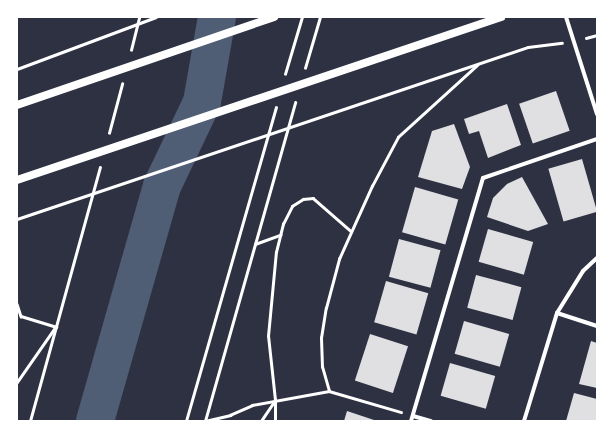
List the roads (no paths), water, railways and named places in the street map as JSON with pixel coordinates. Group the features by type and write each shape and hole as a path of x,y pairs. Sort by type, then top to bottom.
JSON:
{"main road":[{"path":"17,105 274,17"},
{"path":"17,180 331,76 501,17"}],"street":[{"path":"566,17 597,114"},
{"path":"411,421 483,178 597,139"},
{"path":"524,421 557,313 583,271 597,258"},
{"path":"557,313 597,326"},
{"path":"413,416 431,421"}],"waterway":[{"path":"95,421 162,186 202,102 217,17"}]}
